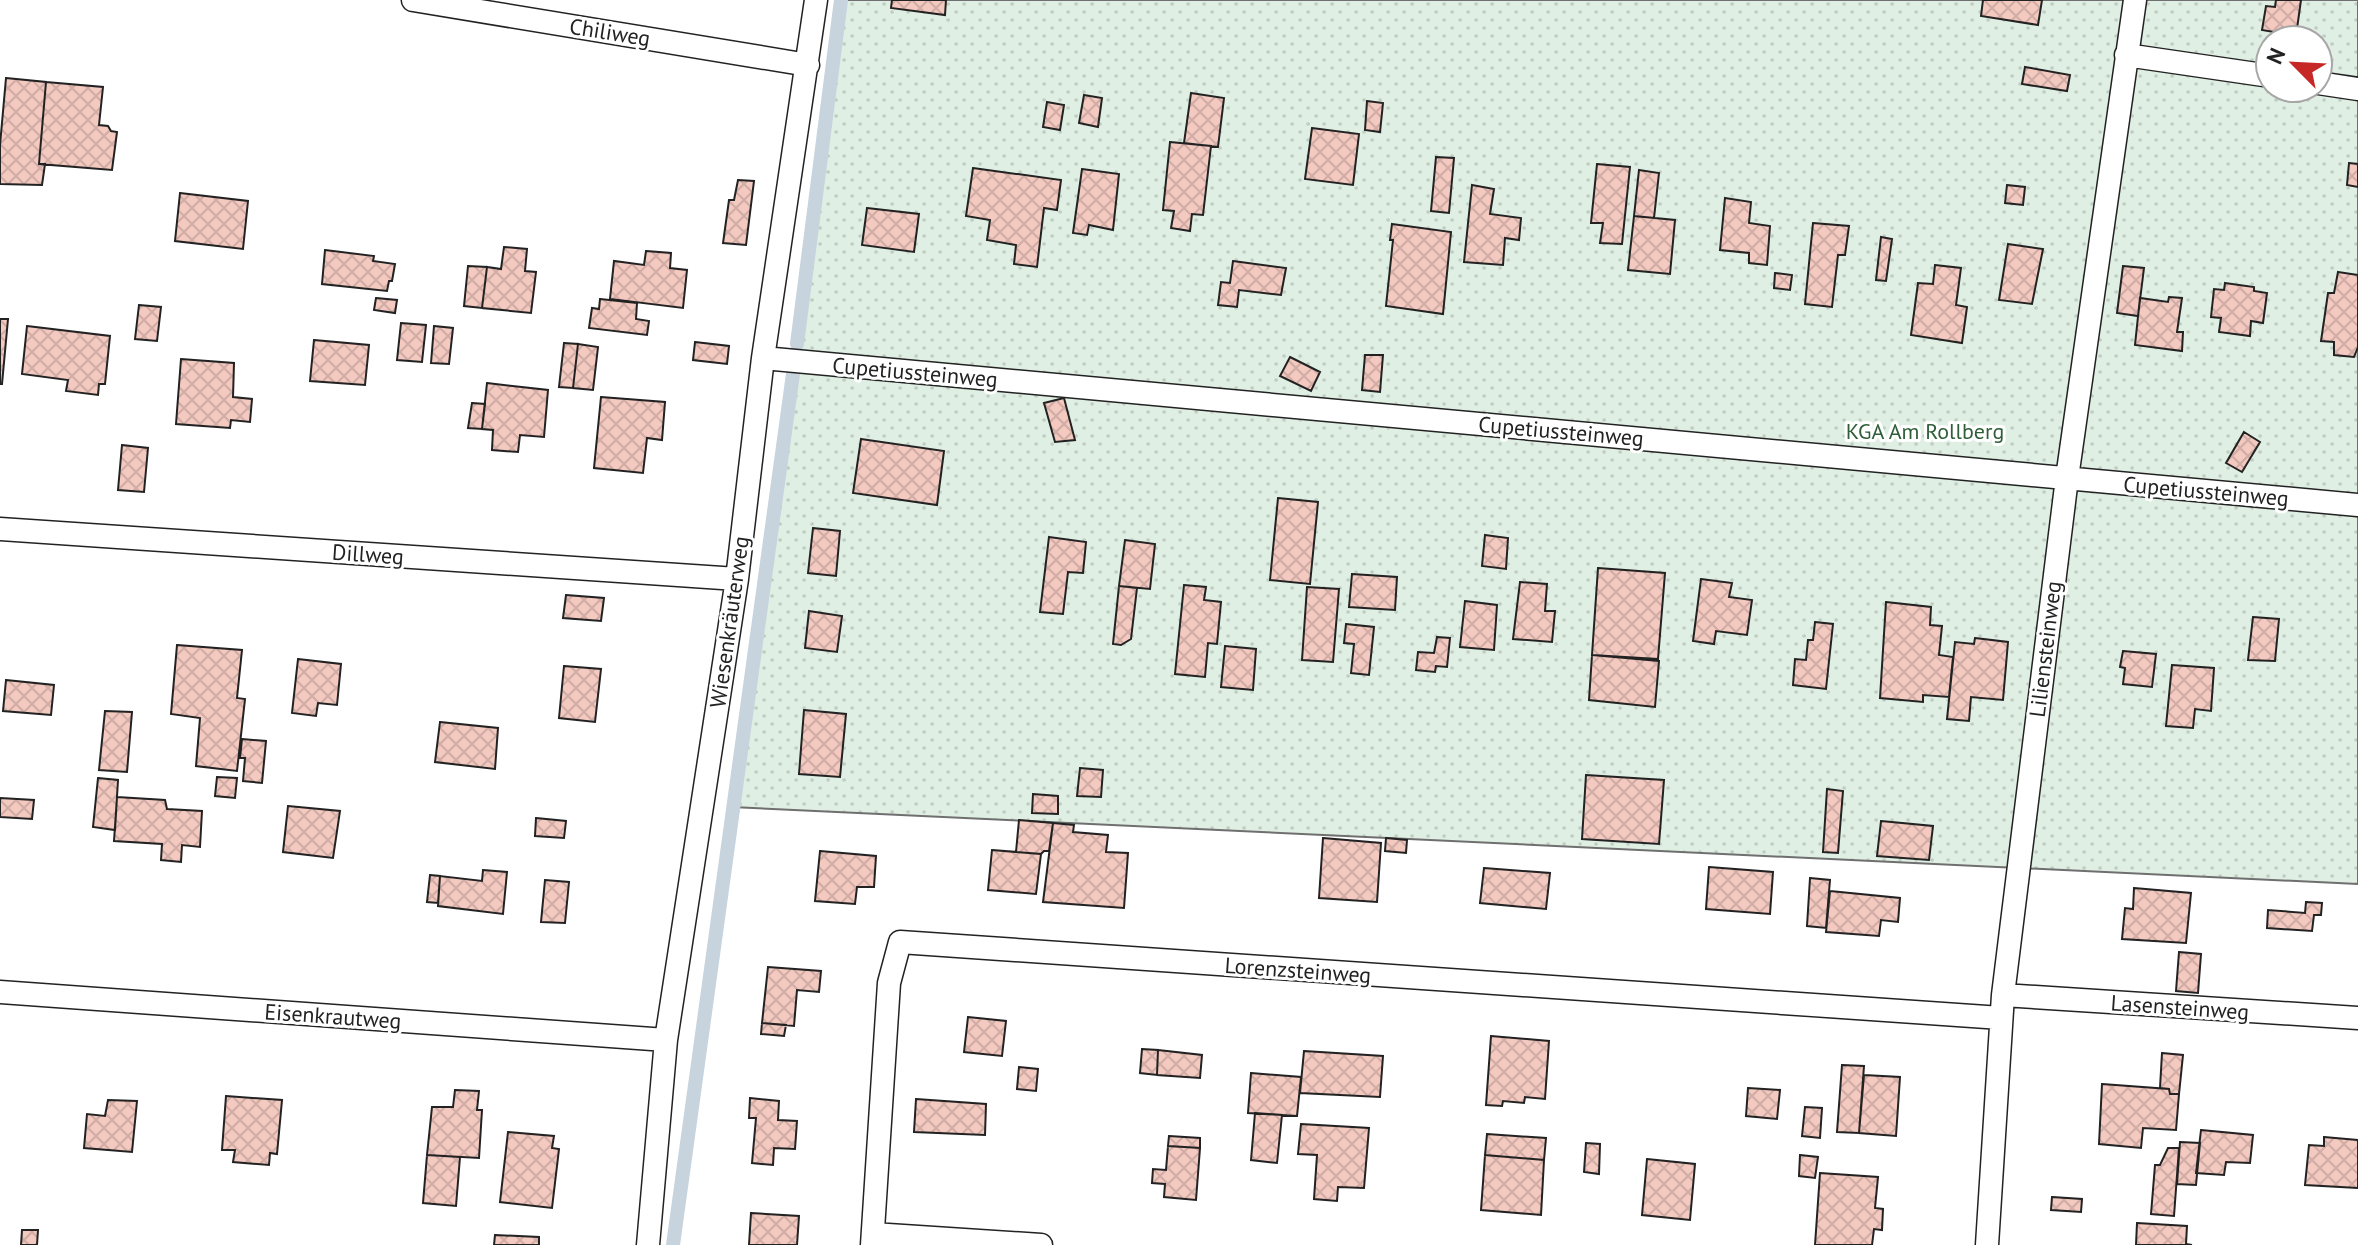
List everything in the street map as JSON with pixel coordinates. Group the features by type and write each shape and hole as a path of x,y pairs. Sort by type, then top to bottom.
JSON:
{"lane":[{"name":"Chiliweg","path":"413,0 808,65"},
{"name":"Wiesenkräuterweg","path":"648,1245 666,1040 737,579 763,358 816,0"},
{"name":"Liliensteinweg","path":"1987,1245 2002,1006 2067,478 2135,0"},
{"path":"2126,55 2254,74"},
{"path":"2334,85 2358,89"},
{"name":"Cupetiussteinweg","path":"763,358 2358,505"},
{"name":"Dillweg","path":"0,529 737,579"},
{"name":"Lorenzsteinweg","path":"873,1240 889,983 900,942 2002,1006"},
{"name":"Eisenkrautweg","path":"0,992 666,1040"},
{"name":"Lasensteinweg","path":"2002,1006 2358,1018"},
{"path":"873,1240 1041,1245"}],"green space":[{"name":"KGA Am Rollberg","path":"841,0 2358,0 2358,884 732,807"}],"building":[{"path":"892,0 946,0 945,15 891,8"},
{"path":"1983,0 2042,0 2038,25 1981,16"},
{"path":"2276,0 2301,0 2298,24 2263,24 2266,6 2275,7"},
{"path":"2025,67 2070,75 2067,91 2022,84"},
{"path":"6,78 46,82 39,164 45,164 42,185 0,184"},
{"path":"46,82 103,87 99,125 117,132 112,170 39,164"},
{"path":"1191,93 1224,98 1218,147 1184,143"},
{"path":"1084,95 1102,98 1098,127 1079,123"},
{"path":"1367,101 1383,103 1380,132 1365,130"},
{"path":"1047,102 1064,105 1060,130 1043,127"},
{"path":"1312,128 1359,134 1353,185 1305,179"},
{"path":"1170,142 1211,146 1203,215 1192,214 1190,231 1171,228 1174,211 1163,210"},
{"path":"1436,157 1454,158 1449,213 1431,211"},
{"path":"2349,163 2358,164 2358,187 2347,185"},
{"path":"1597,164 1630,167 1622,244 1600,243 1603,223 1591,223"},
{"path":"973,168 1061,180 1057,210 1044,208 1037,267 1014,264 1016,245 987,240 990,220 966,216"},
{"path":"1082,169 1119,174 1113,230 1089,225 1087,235 1073,233"},
{"path":"1639,170 1659,173 1654,218 1634,216"},
{"path":"738,180 754,181 746,245 723,243 729,200 734,200"},
{"path":"1472,185 1494,189 1490,214 1521,218 1519,240 1505,238 1503,265 1464,262"},
{"path":"2007,185 2025,187 2023,205 2005,203"},
{"path":"180,193 248,201 243,249 175,241"},
{"path":"1725,198 1751,202 1749,223 1770,226 1767,265 1749,263 1749,253 1720,250"},
{"path":"867,208 919,214 914,252 862,245"},
{"path":"1634,216 1675,220 1670,274 1628,270"},
{"path":"1813,223 1849,226 1845,255 1838,255 1832,307 1805,304"},
{"path":"1392,224 1451,232 1443,314 1386,306"},
{"path":"1881,237 1892,239 1886,281 1876,280"},
{"path":"2008,244 2043,249 2032,304 1999,300"},
{"path":"504,247 527,249 525,271 536,272 531,313 482,308 487,267 501,269"},
{"path":"325,250 374,256 373,261 395,264 387,291 322,284"},
{"path":"646,251 671,253 670,268 687,270 683,308 610,299 614,261 644,265"},
{"path":"1233,261 1286,268 1281,295 1239,290 1237,307 1218,305 1221,282 1230,283"},
{"path":"1935,265 1961,268 1956,305 1967,307 1962,343 1911,335 1918,283 1933,284"},
{"path":"468,266 487,267 482,308 464,306"},
{"path":"2123,266 2144,268 2138,316 2117,313"},
{"path":"2338,272 2358,275 2358,347 2354,357 2334,355 2334,342 2321,341 2328,293 2334,293"},
{"path":"1775,273 1792,275 1790,290 1774,288"},
{"path":"2225,283 2254,287 2254,291 2267,293 2263,323 2251,321 2250,336 2219,332 2221,318 2211,317 2214,289 2224,290"},
{"path":"2169,297 2182,298 2177,332 2183,332 2182,351 2135,345 2140,298 2168,302"},
{"path":"376,298 397,300 395,313 374,310"},
{"path":"600,299 637,303 636,319 649,321 647,335 589,328 592,308 599,309"},
{"path":"139,305 161,307 157,341 135,339"},
{"path":"0,319 8,319 2,384 0,384"},
{"path":"401,323 426,325 422,362 397,360"},
{"path":"27,326 110,336 105,384 99,384 98,395 66,391 68,380 22,374"},
{"path":"434,326 453,328 449,364 431,363"},
{"path":"314,340 369,345 365,385 310,381"},
{"path":"695,342 729,346 727,364 693,360"},
{"path":"564,343 578,344 573,388 559,387"},
{"path":"578,344 598,347 593,390 573,388"},
{"path":"1365,355 1383,355 1380,392 1362,390"},
{"path":"1290,357 1320,372 1311,391 1280,376"},
{"path":"181,359 234,363 233,397 252,399 250,422 231,420 230,428 176,424"},
{"path":"487,383 548,390 544,437 520,435 518,452 492,450 493,430 482,429"},
{"path":"601,397 665,402 662,440 647,438 643,473 594,468"},
{"path":"1064,398 1075,440 1055,442 1044,403"},
{"path":"472,403 485,404 482,429 468,428"},
{"path":"2244,432 2260,442 2242,472 2226,463"},
{"path":"861,439 944,451 937,505 853,493"},
{"path":"122,445 148,448 144,492 118,490"},
{"path":"1278,498 1318,502 1310,584 1270,580"},
{"path":"813,528 840,531 836,576 808,573"},
{"path":"1485,535 1508,538 1506,569 1482,566"},
{"path":"1049,537 1086,542 1083,573 1068,572 1063,614 1040,612"},
{"path":"1125,540 1155,544 1150,589 1119,586"},
{"path":"1598,568 1665,573 1658,659 1592,655"},
{"path":"1352,574 1397,577 1395,610 1349,607"},
{"path":"1701,579 1732,583 1729,597 1752,600 1747,635 1716,631 1714,644 1693,641"},
{"path":"1520,582 1547,584 1545,611 1555,611 1552,642 1513,639"},
{"path":"1184,585 1206,587 1204,600 1221,602 1217,644 1208,643 1205,677 1175,674"},
{"path":"1119,586 1137,588 1131,639 1121,645 1113,644"},
{"path":"1307,587 1339,589 1333,662 1302,660"},
{"path":"566,595 604,598 601,621 563,618"},
{"path":"1465,601 1497,605 1494,650 1460,647"},
{"path":"1886,602 1931,607 1930,625 1942,626 1939,655 1953,657 1949,697 1923,695 1923,702 1880,698"},
{"path":"809,611 842,616 837,652 805,648"},
{"path":"2253,617 2279,619 2275,661 2248,660"},
{"path":"1815,622 1833,624 1826,689 1793,685 1795,659 1806,660 1808,640 1813,640"},
{"path":"1346,624 1374,627 1369,675 1351,673 1354,644 1344,643"},
{"path":"1437,637 1450,638 1447,667 1436,666 1435,672 1416,670 1418,652 1434,653"},
{"path":"1975,638 2008,642 2003,700 1971,697 1969,721 1947,719 1955,642 1974,644"},
{"path":"177,645 242,650 237,698 245,699 237,771 196,766 200,718 171,714"},
{"path":"1225,646 1256,649 1253,690 1221,687"},
{"path":"2123,651 2156,654 2152,687 2123,684 2125,668 2120,667"},
{"path":"1592,655 1659,661 1655,707 1589,700"},
{"path":"298,659 341,664 337,705 318,703 316,716 292,713"},
{"path":"2172,665 2214,668 2211,711 2195,709 2193,728 2166,726"},
{"path":"564,666 601,669 595,722 559,718"},
{"path":"6,680 54,685 51,715 3,711"},
{"path":"804,710 846,714 840,777 799,774"},
{"path":"105,711 132,712 127,772 99,770"},
{"path":"440,722 498,728 495,769 435,762"},
{"path":"242,739 266,741 262,783 243,781 245,758 240,758"},
{"path":"1080,768 1103,770 1101,797 1077,796"},
{"path":"1586,775 1664,780 1659,844 1582,839"},
{"path":"217,777 237,778 235,798 215,796"},
{"path":"98,778 118,780 115,830 93,827"},
{"path":"1827,789 1843,791 1838,853 1823,852"},
{"path":"1033,794 1058,796 1058,814 1032,813"},
{"path":"117,797 165,800 167,809 202,811 200,847 182,845 181,862 161,860 162,844 114,841"},
{"path":"0,798 34,800 32,819 0,817"},
{"path":"288,806 340,811 333,858 283,852"},
{"path":"536,818 566,821 564,838 535,836"},
{"path":"1019,820 1053,823 1049,851 1041,854 1016,852"},
{"path":"1881,821 1933,826 1929,860 1877,856"},
{"path":"1053,823 1074,825 1073,832 1108,835 1106,852 1128,853 1124,908 1043,902"},
{"path":"1323,838 1381,843 1377,902 1319,898"},
{"path":"1386,838 1407,840 1406,853 1385,851"},
{"path":"992,850 1041,854 1036,894 988,890"},
{"path":"820,851 876,856 874,887 857,887 855,904 815,901"},
{"path":"1709,867 1773,872 1770,914 1706,909"},
{"path":"1484,868 1550,873 1546,909 1480,903"},
{"path":"483,870 507,872 503,914 438,906 440,876 482,881"},
{"path":"430,875 440,876 438,903 427,902"},
{"path":"1810,878 1830,880 1826,928 1807,926"},
{"path":"545,880 569,882 565,923 541,922"},
{"path":"2134,888 2191,893 2186,943 2122,939 2125,908 2133,909"},
{"path":"1830,891 1900,898 1898,922 1881,920 1879,936 1826,932"},
{"path":"2306,902 2322,903 2321,915 2314,915 2312,931 2267,928 2268,910 2305,913"},
{"path":"2179,952 2201,954 2198,993 2176,991"},
{"path":"768,967 821,971 819,992 797,990 794,1026 762,1023"},
{"path":"968,1017 1006,1021 1002,1056 964,1052"},
{"path":"762,1023 786,1025 784,1036 761,1034"},
{"path":"1491,1036 1549,1041 1545,1099 1525,1097 1524,1103 1503,1101 1502,1106 1486,1105"},
{"path":"1142,1049 1158,1050 1157,1075 1140,1073"},
{"path":"1158,1050 1202,1055 1200,1078 1157,1075"},
{"path":"1304,1051 1383,1056 1380,1097 1300,1093"},
{"path":"2162,1053 2183,1055 2179,1094 2170,1094 2169,1089 2160,1088"},
{"path":"1842,1065 1864,1066 1859,1133 1837,1132"},
{"path":"1019,1067 1038,1069 1036,1091 1017,1089"},
{"path":"1251,1073 1301,1077 1297,1116 1248,1113"},
{"path":"1864,1075 1900,1077 1896,1136 1859,1133"},
{"path":"2102,1084 2169,1089 2170,1094 2179,1094 2176,1130 2143,1128 2141,1148 2099,1144"},
{"path":"1748,1088 1780,1090 1777,1119 1746,1116"},
{"path":"455,1090 479,1091 477,1110 482,1110 479,1158 427,1155 432,1107 453,1107"},
{"path":"226,1096 282,1100 277,1154 270,1153 269,1165 233,1162 235,1150 222,1150"},
{"path":"750,1098 779,1101 778,1120 797,1121 795,1149 774,1148 773,1165 752,1163 756,1118 749,1118"},
{"path":"916,1099 986,1104 985,1135 914,1132"},
{"path":"108,1100 137,1101 132,1152 84,1148 87,1114 105,1116"},
{"path":"1805,1107 1822,1108 1820,1138 1802,1136"},
{"path":"1255,1113 1282,1115 1277,1163 1251,1160"},
{"path":"1301,1124 1369,1128 1364,1188 1338,1187 1337,1201 1314,1199 1317,1155 1298,1154"},
{"path":"2201,1130 2253,1135 2250,1163 2226,1162 2224,1175 2196,1173"},
{"path":"508,1132 554,1136 552,1148 559,1149 552,1208 500,1202"},
{"path":"1487,1134 1546,1138 1544,1160 1485,1155"},
{"path":"1169,1136 1200,1138 1200,1148 1168,1146"},
{"path":"2324,1137 2358,1140 2358,1188 2305,1185 2309,1145 2324,1146"},
{"path":"2180,1142 2200,1143 2196,1185 2177,1184"},
{"path":"1586,1143 1600,1144 1599,1174 1584,1172"},
{"path":"1168,1146 1200,1148 1196,1200 1164,1197 1165,1184 1152,1183 1153,1169 1166,1170"},
{"path":"2168,1148 2179,1148 2174,1216 2151,1214 2155,1165 2160,1165"},
{"path":"427,1155 460,1157 456,1206 423,1203"},
{"path":"1485,1155 1544,1160 1541,1215 1481,1210"},
{"path":"1800,1155 1818,1157 1815,1178 1799,1176"},
{"path":"1647,1159 1695,1164 1690,1220 1642,1215"},
{"path":"1820,1173 1878,1177 1875,1208 1883,1209 1882,1230 1874,1229 1872,1245 1815,1245"},
{"path":"2052,1197 2082,1199 2081,1212 2051,1210"},
{"path":"751,1213 799,1216 797,1245 749,1245"},
{"path":"2137,1223 2187,1226 2186,1244 2192,1245 2136,1245"},
{"path":"22,1230 38,1230 37,1245 21,1245"},
{"path":"495,1235 539,1237 539,1245 494,1245"}],"waterway":[{"path":"797,344 841,0"},
{"path":"673,1245 793,374"}]}
